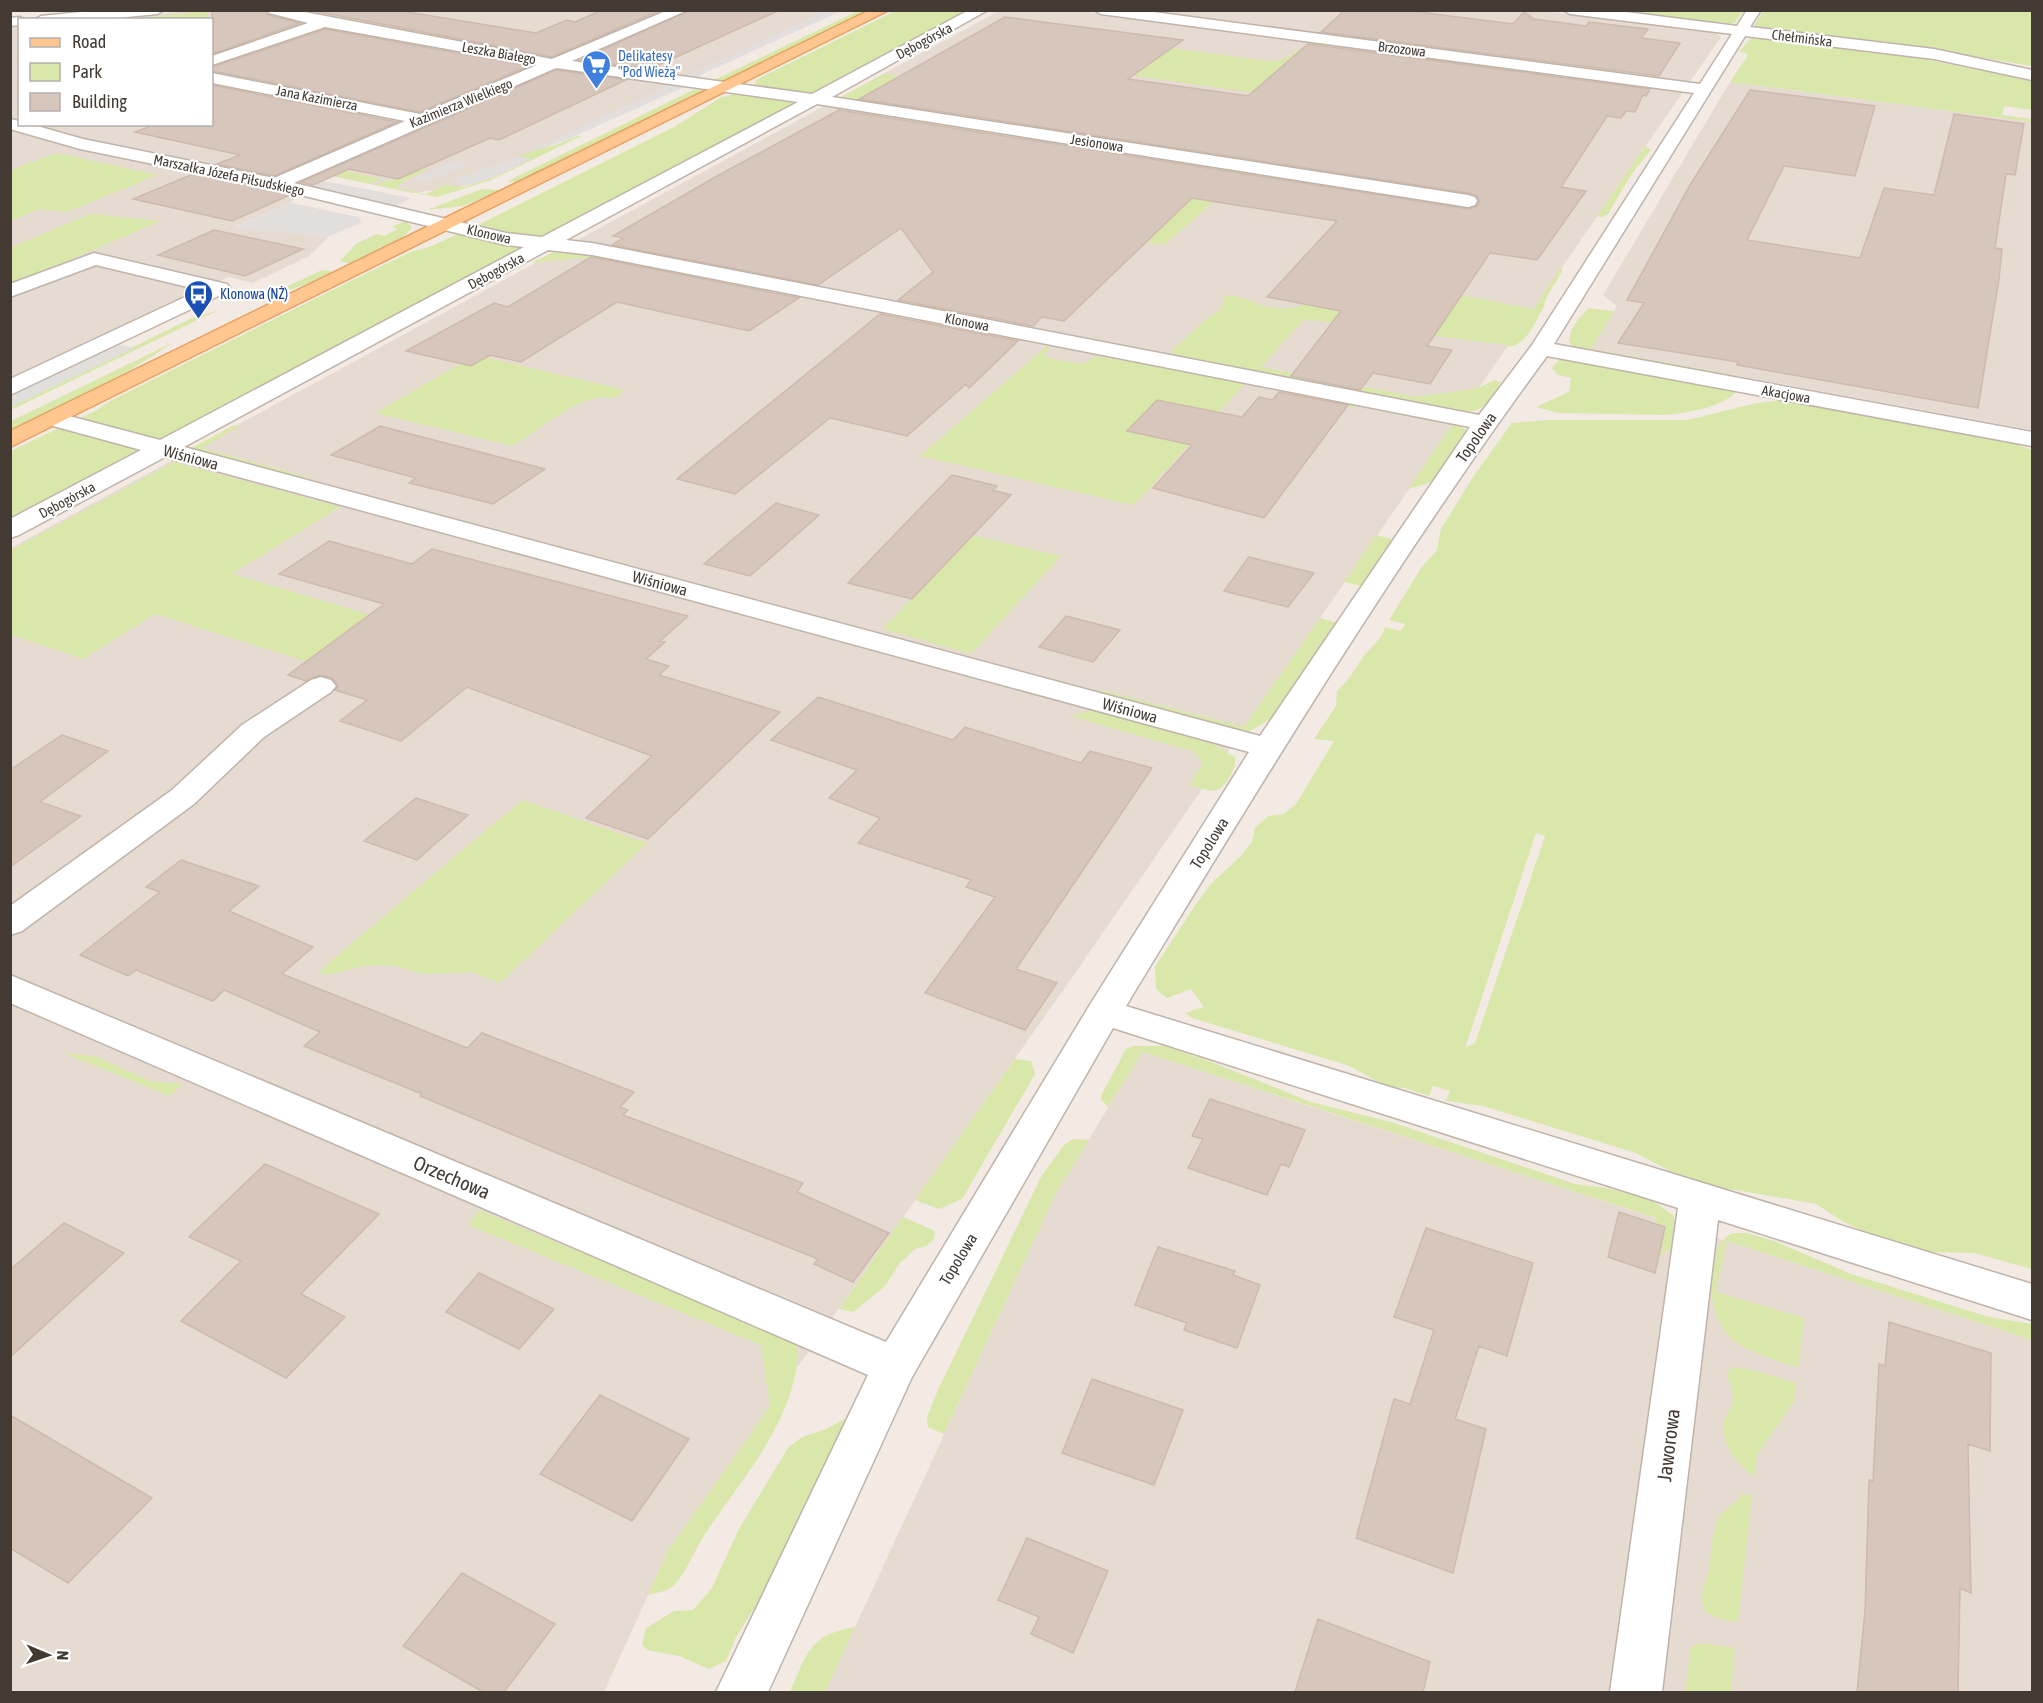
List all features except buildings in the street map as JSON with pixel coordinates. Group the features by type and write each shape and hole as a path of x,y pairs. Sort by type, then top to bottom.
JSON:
{"main road":[{"path":"10,440 882,10"}],"street":[{"path":"64,18 157,10"},
{"name":"Leszka Białego","path":"274,10 324,22 557,64 725,88"},
{"name":"Kazimierza Wielkiego","path":"276,184 422,118 557,64 681,10"},
{"name":"Dębogórska","path":"10,530 548,244 981,10"},
{"name":"Brzozowa","path":"1101,10 1703,88"},
{"name":"Chełmińska","path":"1570,10 1747,21 1934,54 2032,75"},
{"name":"Topolowa","path":"742,1692 895,1366 1104,1012 1267,747 1485,423 1541,348 1747,21"},
{"path":"213,61 324,22"},
{"name":"Jana Kazimierza","path":"213,78 422,118"},
{"name":"Jesionowa","path":"725,88 815,99 1468,201"},
{"name":"Marszałka Józefa Piłsudskiego","path":"20,126 80,144 276,184 449,224"},
{"name":"Klonowa","path":"449,224 506,238 592,249 1485,423"},
{"path":"10,291 94,259 220,288 10,388"},
{"name":"Akacjowa","path":"1541,348 2032,439"},
{"name":"Wiśniowa","path":"54,419 1267,747"},
{"path":"10,923 183,796 253,731 321,686"},
{"name":"Orzechowa","path":"10,988 895,1366"},
{"path":"1104,1012 2032,1302"},
{"name":"Jaworowa","path":"1636,1692 1700,1198"}],"shaded area":[{"path":"208,10 834,11 465,186 412,193 328,175 288,204 234,227 328,237 309,256 253,283 228,277 11,378 11,26 18,25 18,126 213,126 213,18 104,18"},
{"path":"1533,10 1714,32 1721,37 1689,83 1257,28 1259,25 1151,11"},
{"path":"825,11 841,11 702,74 696,80 682,78"},
{"path":"999,11 1079,11 1677,88 1683,92 1071,979 668,1551 604,1692 11,1692 11,548"},
{"path":"1730,82 2032,122 2032,430 1591,349 1617,306 1603,295"},
{"path":"670,85 684,87 564,141 525,153"},
{"path":"517,156 532,159 494,177 470,185 452,182"},
{"path":"452,161 468,164 428,182 413,179"},
{"path":"324,181 411,198 396,206 309,187"},
{"path":"291,203 358,217 362,222 328,237 233,228"},
{"path":"113,343 134,348 11,407 11,394"},
{"path":"1142,1052 2032,1340 2032,1692 825,1692 1055,1195"}],"green space":[{"path":"252,10 255,35 246,44 213,57 213,18 208,18 225,16 226,11 212,11"},
{"path":"208,11 208,18 136,18"},
{"path":"858,11 869,11 723,82 708,83"},
{"path":"895,11 974,11 11,524 11,451 357,278 411,252 432,246 484,222 674,127 720,98 738,93 755,84 756,80"},
{"path":"1597,11 1743,11 1734,24"},
{"path":"1763,11 2032,11 2032,66 1912,46 1754,26"},
{"path":"1034,30 1275,62 1309,45 1334,43 1279,70 1261,84 1327,103 1036,62"},
{"path":"1761,37 1899,54 2032,81 2032,110 2004,106 2002,115 2032,119 2032,122 1730,82 1748,55 1740,51 1750,39"},
{"path":"884,74 942,82 896,108 836,100"},
{"path":"695,89 701,90 701,93 517,183 508,181"},
{"path":"581,136 491,180 437,197 376,185 404,177 417,170 429,169 395,187 426,194 444,185 464,187 494,177 531,159 517,156"},
{"path":"1645,146 1651,150 1633,172 1608,214 1602,217 1501,201 1597,216"},
{"path":"57,153 158,175 67,212 40,209 11,221 11,170"},
{"path":"362,155 333,168 382,179 370,184 311,171"},
{"path":"1208,166 1252,172 1279,179 1246,174 1164,245 1120,238"},
{"path":"482,189 502,190 463,206 427,210"},
{"path":"91,214 161,221 22,280 11,281 11,247"},
{"path":"406,221 412,227 386,248 354,263 340,261 356,244 377,234 384,236 398,229 392,227"},
{"path":"560,249 623,261 615,265 581,258 531,263"},
{"path":"1560,269 1563,269 1533,326 1525,338 1513,346 1506,347 1507,345 1304,319 1261,367 1333,381 1268,375 1179,358 1173,356 1171,351 1222,308 1224,296 1237,296 1267,307 1285,309 1302,305 1460,295 1533,309"},
{"path":"322,270 335,272 250,304"},
{"path":"1589,308 1614,311 1591,349 1734,375 1734,377 1575,348 1569,342 1571,333 1578,319"},
{"path":"220,310 11,410 11,407 192,318"},
{"path":"174,342 121,376 11,430 11,421"},
{"path":"1043,342 1050,344 1045,357 1081,364 1096,357 1102,357 1224,378 1326,400 1245,384 1134,505 920,456 1047,346 1040,344"},
{"path":"475,355 626,390 614,398 602,397 575,406 548,421 513,446 375,413"},
{"path":"1576,358 1722,386 1736,392 1713,406 1667,415 1558,413 1536,407 1569,392 1571,378 1558,375 1552,368 1559,360"},
{"path":"1494,380 1501,382 1486,404 1476,410 1461,413 1350,390 1355,385 1416,397 1478,388"},
{"path":"1786,400 2003,440 2032,450 2032,1269 1974,1253 1925,1252 1886,1242 1842,1221 1816,1204 1719,1187 1674,1173 1636,1153 1483,1106 1446,1101 1450,1091 1433,1086 1429,1096 1405,1088 1387,1087 1350,1066 1192,1018 1185,1013 1204,1007 1191,989 1167,998 1156,989 1155,967 1198,901 1211,884 1241,856 1252,842 1255,828 1268,816 1284,814 1296,804 1334,741 1314,739 1336,706 1337,691 1378,640 1385,627 1401,631 1405,624 1389,620 1421,568 1437,550 1441,529 1473,477 1512,423 1548,420 1686,420","holes":["1536,833 1545,836 1475,1043 1465,1048"]},
{"path":"1353,404 1454,423 1466,430 1465,436 1439,478 1408,489 1453,424 1358,406 1343,409"},
{"path":"234,425 239,426 202,448 315,479 288,475 188,450"},
{"path":"174,462 340,507 232,574 418,629 327,668 155,614 83,659 11,635 11,550"},
{"path":"971,535 1061,556 971,654 883,629"},
{"path":"1376,535 1392,541 1367,583 1361,586 1344,582"},
{"path":"1320,618 1338,623 1271,719 1250,731 1241,731 1101,693 1101,690 1244,727"},
{"path":"1093,710 1202,738 1235,757 1234,769 1226,783 1217,790 1189,785 1203,765 1195,752 1070,716"},
{"path":"522,800 647,843 500,983 471,972 424,974 395,966 369,965 327,975 318,972"},
{"path":"1134,1046 1165,1046 1311,1102 1391,1122 1575,1184 1607,1188 1650,1199 1673,1215 1678,1225 1677,1246 1658,1256 1665,1227 1656,1224 1656,1218 1143,1052 1108,1107 1101,1100 1102,1094 1126,1049"},
{"path":"61,1052 98,1057 150,1081 183,1084 169,1096"},
{"path":"1015,1059 1031,1061 1035,1074 962,1199 939,1209 915,1200"},
{"path":"1073,1139 1089,1140 1055,1195 944,1434 928,1427 927,1417 938,1390 1041,1177 1064,1145"},
{"path":"479,1210 774,1332 798,1346 796,1372 779,1422 766,1446 705,1534 682,1574 669,1589 648,1595 668,1551 770,1406 761,1345 468,1225"},
{"path":"903,1217 935,1231 934,1239 926,1246 915,1249 899,1264 885,1286 854,1312 839,1309"},
{"path":"1732,1233 1747,1233 1777,1242 1851,1274 1989,1317 2032,1324 2032,1340 1727,1241 1716,1292 1804,1318 1798,1368 1740,1345 1727,1334 1720,1324 1712,1296 1712,1267 1722,1242"},
{"path":"1733,1367 1796,1383 1794,1401 1757,1455 1755,1477 1741,1466 1724,1436 1725,1418 1733,1398 1726,1374"},
{"path":"845,1419 852,1429 846,1437 837,1440 793,1547 736,1637 726,1661 709,1669 679,1656 647,1650 642,1644 646,1628 674,1611 693,1610 712,1588 739,1529 788,1448 802,1437 826,1429"},
{"path":"1741,1494 1752,1495 1738,1622 1717,1618 1704,1611 1701,1596 1709,1571 1712,1540 1719,1515 1739,1499"},
{"path":"855,1627 825,1692 790,1692 806,1656 819,1641 840,1630"},
{"path":"1700,1643 1735,1648 1731,1692 1685,1692 1691,1647"}],"place":[{"name":"Delikatesy \"Pod Wieżą\"","path":"597,90"},
{"name":"Klonowa (NŻ)","path":"199,320"}]}
